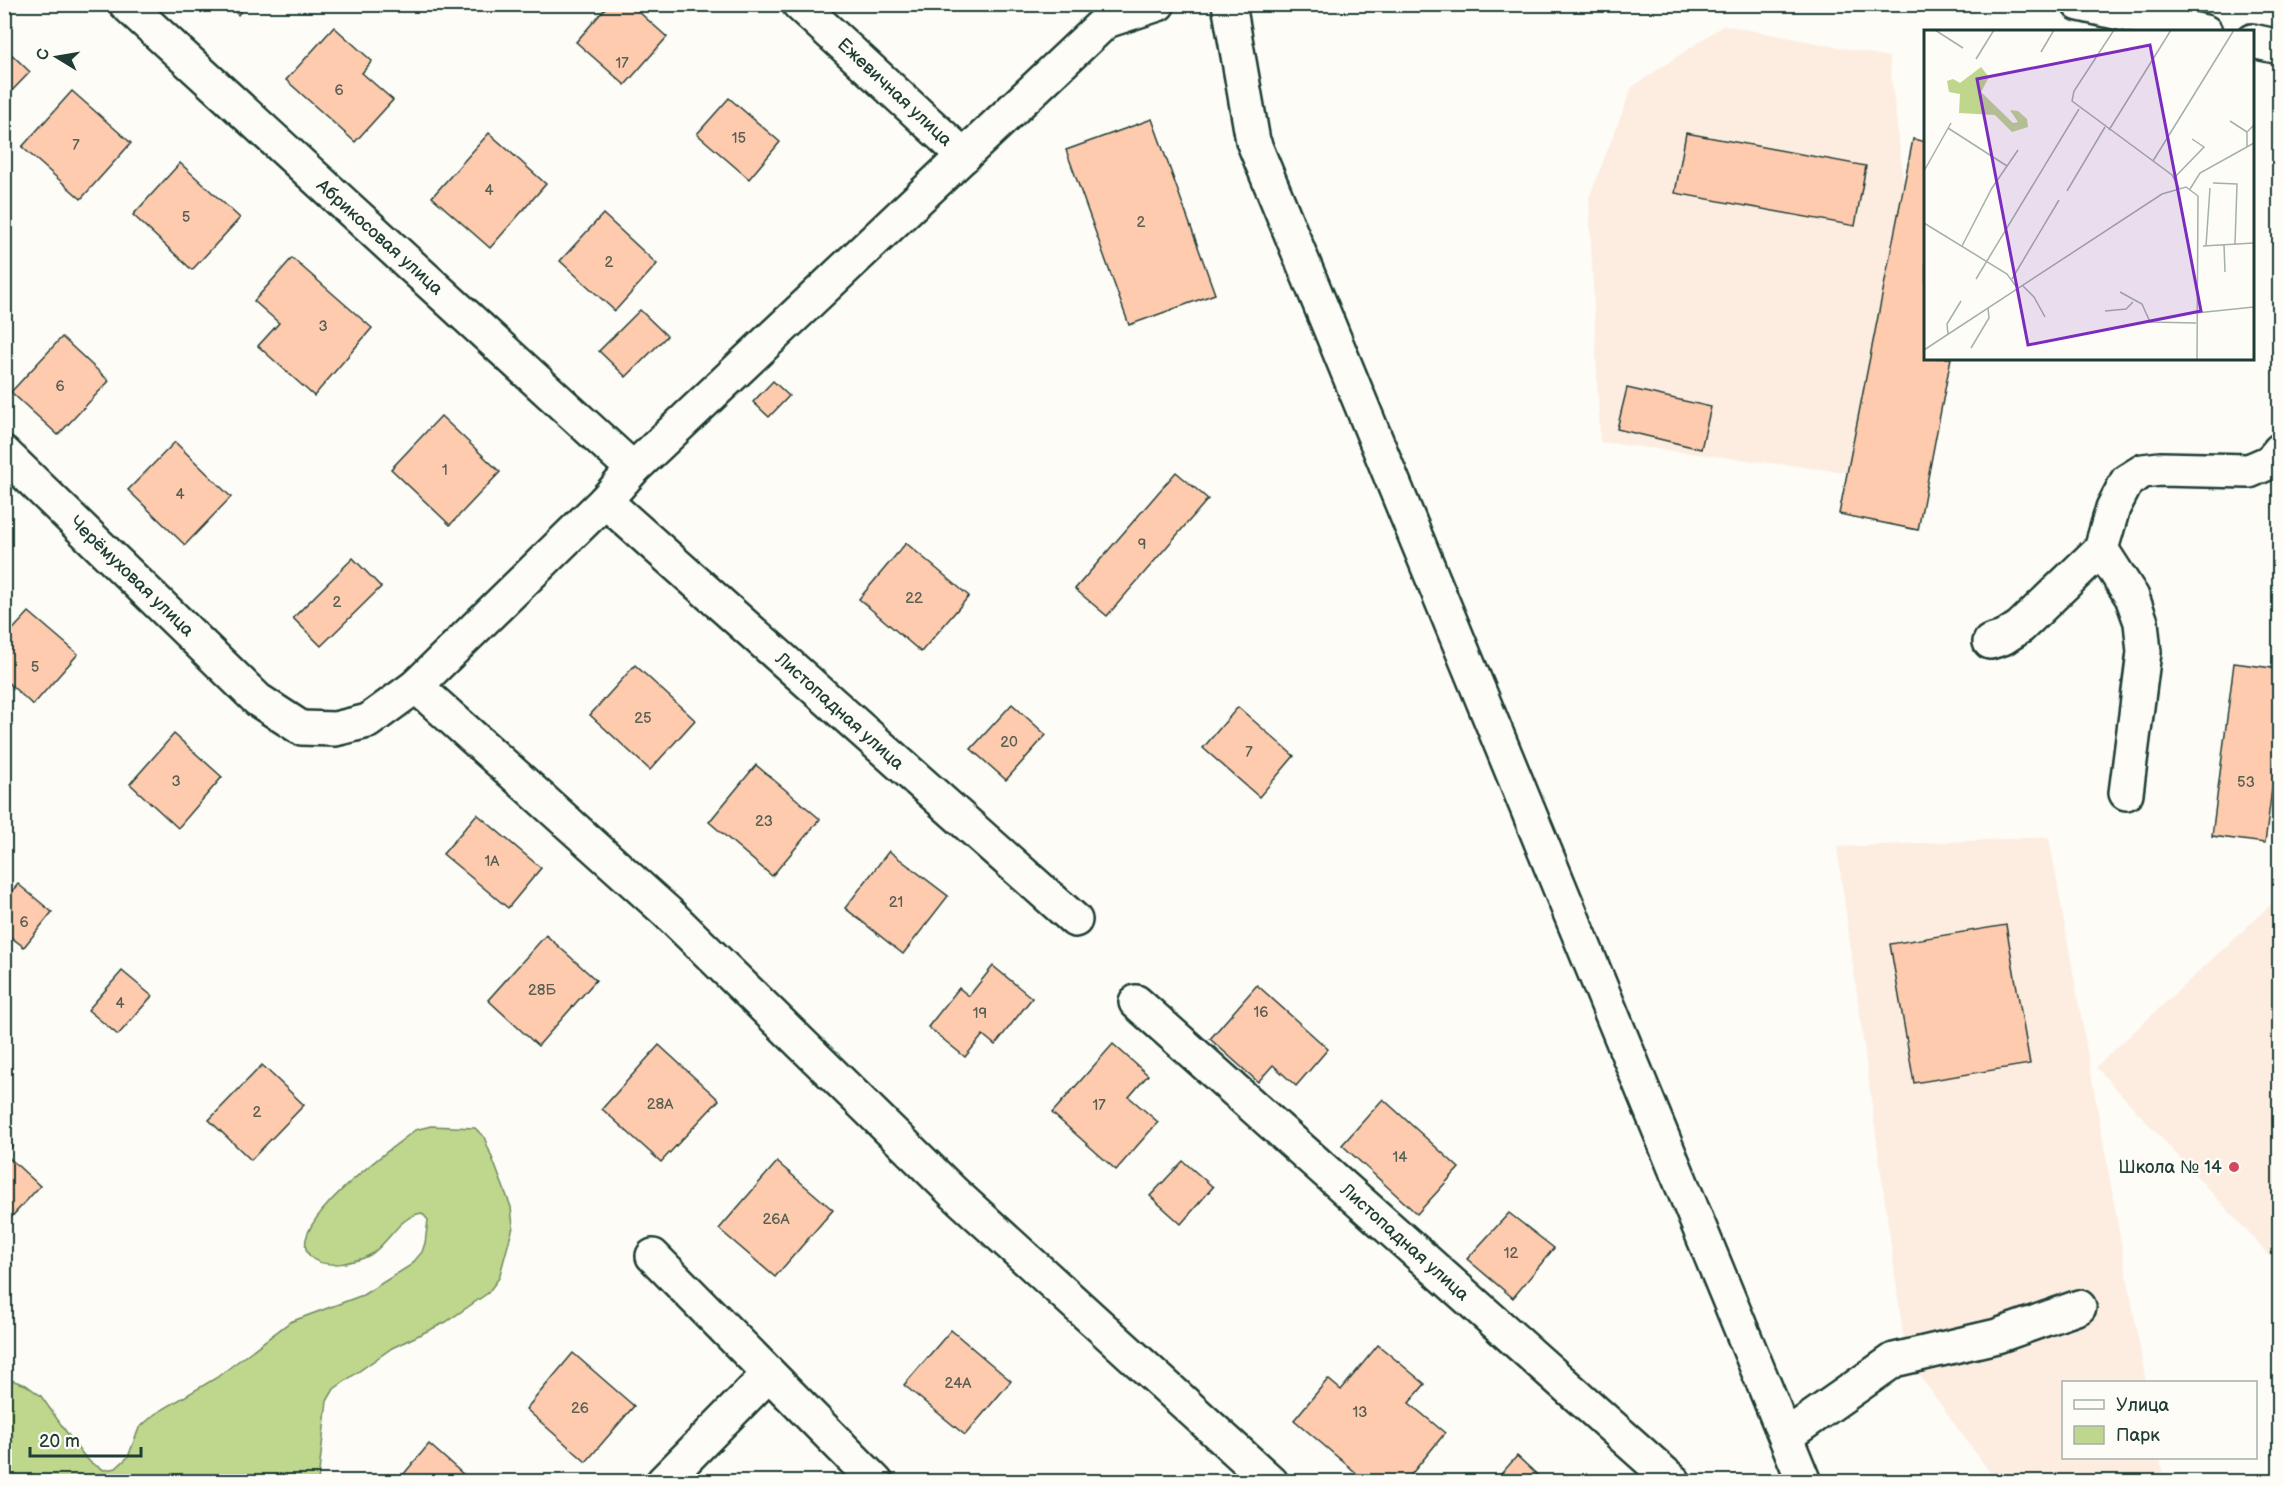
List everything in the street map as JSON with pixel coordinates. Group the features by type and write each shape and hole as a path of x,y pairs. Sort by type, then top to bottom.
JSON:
{"street":[{"name":"Абрикосовая улица","path":"126,4 633,469"},
{"name":"Ежевичная улица","path":"799,4 964,156"},
{"path":"1229,4 1253,141 1804,1482"},
{"path":"2079,4 2192,21"},
{"name":"Черёмуховая улица","path":"4,453 258,700 301,728 335,729 368,721 416,686 605,501 633,469 1106,21 1145,6"},
{"path":"2254,41 2280,47"},
{"path":"1990,642 2003,638 2020,627 2101,549 2113,508 2127,481 2144,471 2160,469 2249,471 2270,462 2280,450"},
{"name":"Листопадная улица","path":"605,501 1075,920"},
{"path":"2101,549 2132,597 2141,622 2144,652 2126,793"},
{"path":"416,686 667,912 954,1193 1271,1482"},
{"name":"Листопадная улица","path":"1136,1002 1674,1482"},
{"path":"653,1256 876,1482"},
{"path":"1786,1436 1894,1360 1997,1336 2079,1307"},
{"path":"663,1482 769,1374"}],"shaded area":[{"path":"1724,25 1889,57 1925,367 1901,479 1600,442 1589,198 1632,87"},
{"path":"2049,837 2146,1381 2062,1381 2062,1459 2160,1459 2164,1481 1996,1481 1906,1357 1837,847"},
{"name":"Школа № 14","path":"2279,897 2279,1266 2096,1067"}],"green space":[{"path":"431,1126 475,1128 484,1137 511,1207 513,1227 499,1278 488,1293 446,1322 392,1348 334,1389 327,1401 318,1481 5,1481 5,1378 26,1385 41,1396 79,1450 91,1463 104,1470 116,1468 128,1457 139,1428 155,1414 216,1378 290,1322 363,1295 411,1265 422,1252 425,1243 428,1220 422,1213 400,1224 377,1250 359,1259 338,1264 322,1263 313,1259 306,1246 310,1229 323,1210 342,1190 415,1130"}],"building":[{"path":"227,4 247,4 238,15"},
{"path":"609,4 630,4 667,37 625,85 576,42"},
{"path":"334,27 372,61 362,73 393,100 355,142 286,80"},
{"path":"4,47 30,72 4,99"},
{"path":"72,91 131,143 81,199 22,147"},
{"path":"729,98 780,142 749,179 697,134"},
{"path":"1152,119 1215,294 1129,325 1066,150"},
{"path":"489,133 546,184 490,248 432,197"},
{"path":"1686,133 1866,166 1855,226 1675,193"},
{"path":"1913,139 1924,142 1924,360 1951,360 1918,530 1839,514"},
{"path":"180,163 240,218 192,270 133,215"},
{"path":"603,214 657,264 615,311 560,261"},
{"path":"292,258 372,328 314,396 258,346 279,323 254,301"},
{"path":"640,310 667,336 626,377 599,351"},
{"path":"62,337 109,381 58,435 11,392"},
{"path":"773,381 789,396 769,417 753,402"},
{"path":"1627,388 1711,407 1701,449 1617,429"},
{"path":"441,416 500,472 450,525 391,469"},
{"path":"175,442 231,497 185,545 128,490"},
{"path":"1176,472 1208,499 1107,616 1075,589"},
{"path":"906,543 969,596 921,652 859,599"},
{"path":"353,558 381,587 321,646 293,618"},
{"path":"29,612 78,654 33,705 4,679 4,639"},
{"path":"2234,663 2280,669 2280,727 2265,843 2212,836"},
{"path":"635,665 695,720 650,770 590,715"},
{"path":"1012,704 1046,735 1006,780 971,749"},
{"path":"1238,707 1294,756 1259,797 1203,748"},
{"path":"174,734 222,777 178,828 130,784"},
{"path":"756,765 820,819 772,876 709,822"},
{"path":"477,814 541,868 508,908 443,854"},
{"path":"889,851 948,896 903,954 845,908"},
{"path":"18,884 52,912 24,947 4,932 4,901"},
{"path":"2006,925 2030,1064 1914,1083 1890,944"},
{"path":"546,935 596,980 538,1046 488,1000"},
{"path":"993,966 1032,998 995,1045 983,1035 965,1057 928,1027 959,988 969,996"},
{"path":"122,971 152,996 118,1035 88,1010"},
{"path":"1257,985 1328,1049 1296,1086 1273,1065 1258,1082 1210,1039"},
{"path":"1113,1044 1148,1075 1129,1097 1158,1122 1116,1170 1052,1113"},
{"path":"659,1045 719,1100 661,1162 602,1109"},
{"path":"262,1065 304,1105 251,1160 209,1120"},
{"path":"1383,1099 1459,1168 1417,1214 1342,1145"},
{"path":"4,1139 12,1146 5,1154 40,1186 4,1225"},
{"path":"1183,1161 1213,1187 1181,1224 1150,1196"},
{"path":"777,1162 833,1210 775,1277 719,1229"},
{"path":"1509,1213 1554,1248 1513,1298 1467,1259"},
{"path":"951,1330 1011,1381 965,1435 904,1385"},
{"path":"1378,1345 1425,1384 1409,1403 1445,1433 1405,1482 1367,1482 1294,1420 1328,1379 1341,1390"},
{"path":"573,1353 634,1406 586,1462 526,1409"},
{"path":"429,1444 472,1482 397,1482"},
{"path":"1517,1456 1545,1482 1494,1482"}],"place":[{"name":"Школа № 14","path":"2234,1167"}]}
